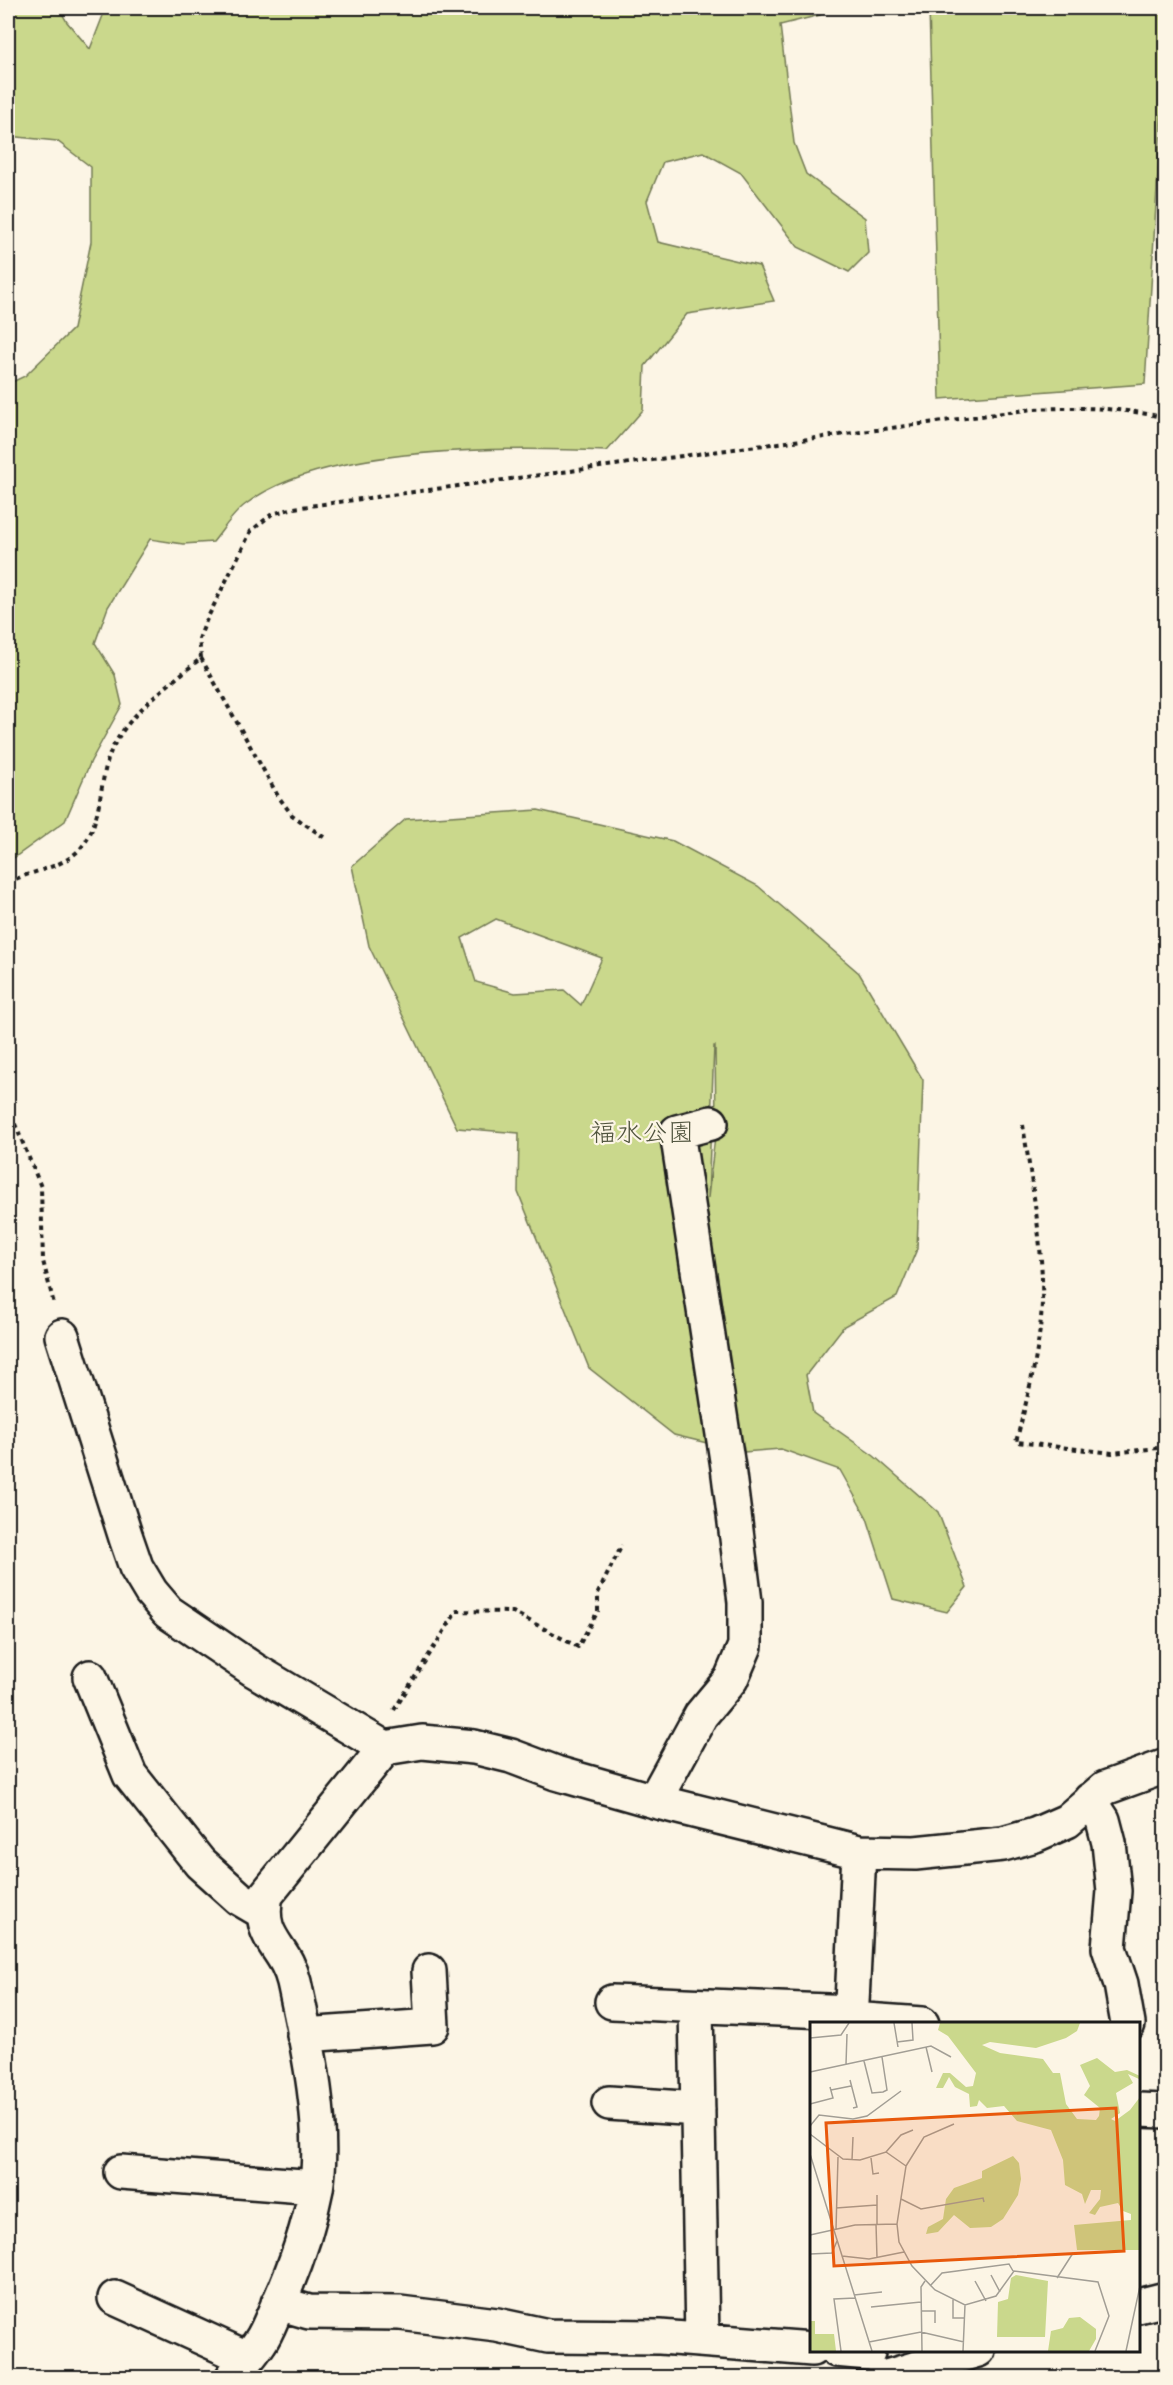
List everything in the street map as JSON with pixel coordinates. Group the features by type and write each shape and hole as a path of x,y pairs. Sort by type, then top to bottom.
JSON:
{"street":[{"path":"654,1801 702,1715 731,1679 746,1646 745,1602 728,1467 677,1132 711,1123"},
{"path":"62,1336 136,1567 151,1592 168,1612 254,1670 380,1744 422,1742 474,1747 511,1756 556,1773 654,1801 859,1852 915,1853 1003,1844 1035,1835 1067,1821 1105,1788 1166,1766"},
{"path":"90,1677 130,1775 200,1863 239,1898 263,1912"},
{"path":"115,2298 240,2368 261,2340 297,2264 316,2187 317,2128 304,2035 293,1978 286,1959 267,1932 263,1912 266,1895 380,1744"},
{"path":"1090,1800 1103,1820 1109,1843 1114,1891 1109,1948 1121,1984 1128,2022"},
{"path":"851,2018 859,1852"},
{"path":"304,2035 432,2026 429,1971"},
{"path":"612,2002 696,2006 898,2022"},
{"path":"696,2006 702,2340"},
{"path":"609,2103 698,2109"},
{"path":"1140,2110 1166,2111"},
{"path":"122,2172 316,2187"},
{"path":"1140,2306 1166,2299"},
{"path":"278,2303 309,2312 400,2313 497,2325 548,2336 702,2340 810,2349"},
{"path":"841,2352 872,2365 977,2360"}],"path":[{"path":"325,838 292,815 201,658 199,639 202,630 251,531 272,513 294,508 1033,409 1084,406 1137,411 1166,418"},
{"path":"8,883 21,875 62,864 81,849 102,793 108,759 120,736 145,706 201,658"},
{"path":"8,1107 40,1186 43,1261 62,1336"},
{"path":"1023,1125 1035,1208 1042,1302 1034,1375 1016,1442 1112,1453 1166,1447"},
{"path":"380,1744 457,1611 513,1612 578,1647 598,1611 598,1593 622,1545"}],"green space":[{"path":"8,8 59,8 67,22 90,49 104,13 100,8 829,8 820,15 780,25 794,143 806,174 865,218 868,253 849,272 798,247 741,173 703,152 663,162 647,201 658,242 759,266 774,301 687,314 645,366 643,410 607,451 471,450 369,460 322,470 280,484 241,508 213,542 183,544 150,539 108,607 95,643 115,675 122,705 91,761 65,821 8,862 8,384 25,376 73,329 91,242 91,167 57,141 8,136"},
{"path":"929,8 1165,8 1165,58 1145,384 940,399"},
{"name":"福水公園","path":"538,810 673,841 758,886 859,973 923,1080 917,1249 897,1297 844,1326 806,1375 813,1413 874,1456 938,1512 967,1587 947,1612 893,1599 867,1518 840,1470 781,1449 744,1452 674,1435 589,1368 518,1192 519,1133 457,1128 369,946 352,866 406,819","holes":["496,919 602,958 581,1005 564,990 515,993 476,982 462,938","714,1046 716,1127 708,1198"]}]}
